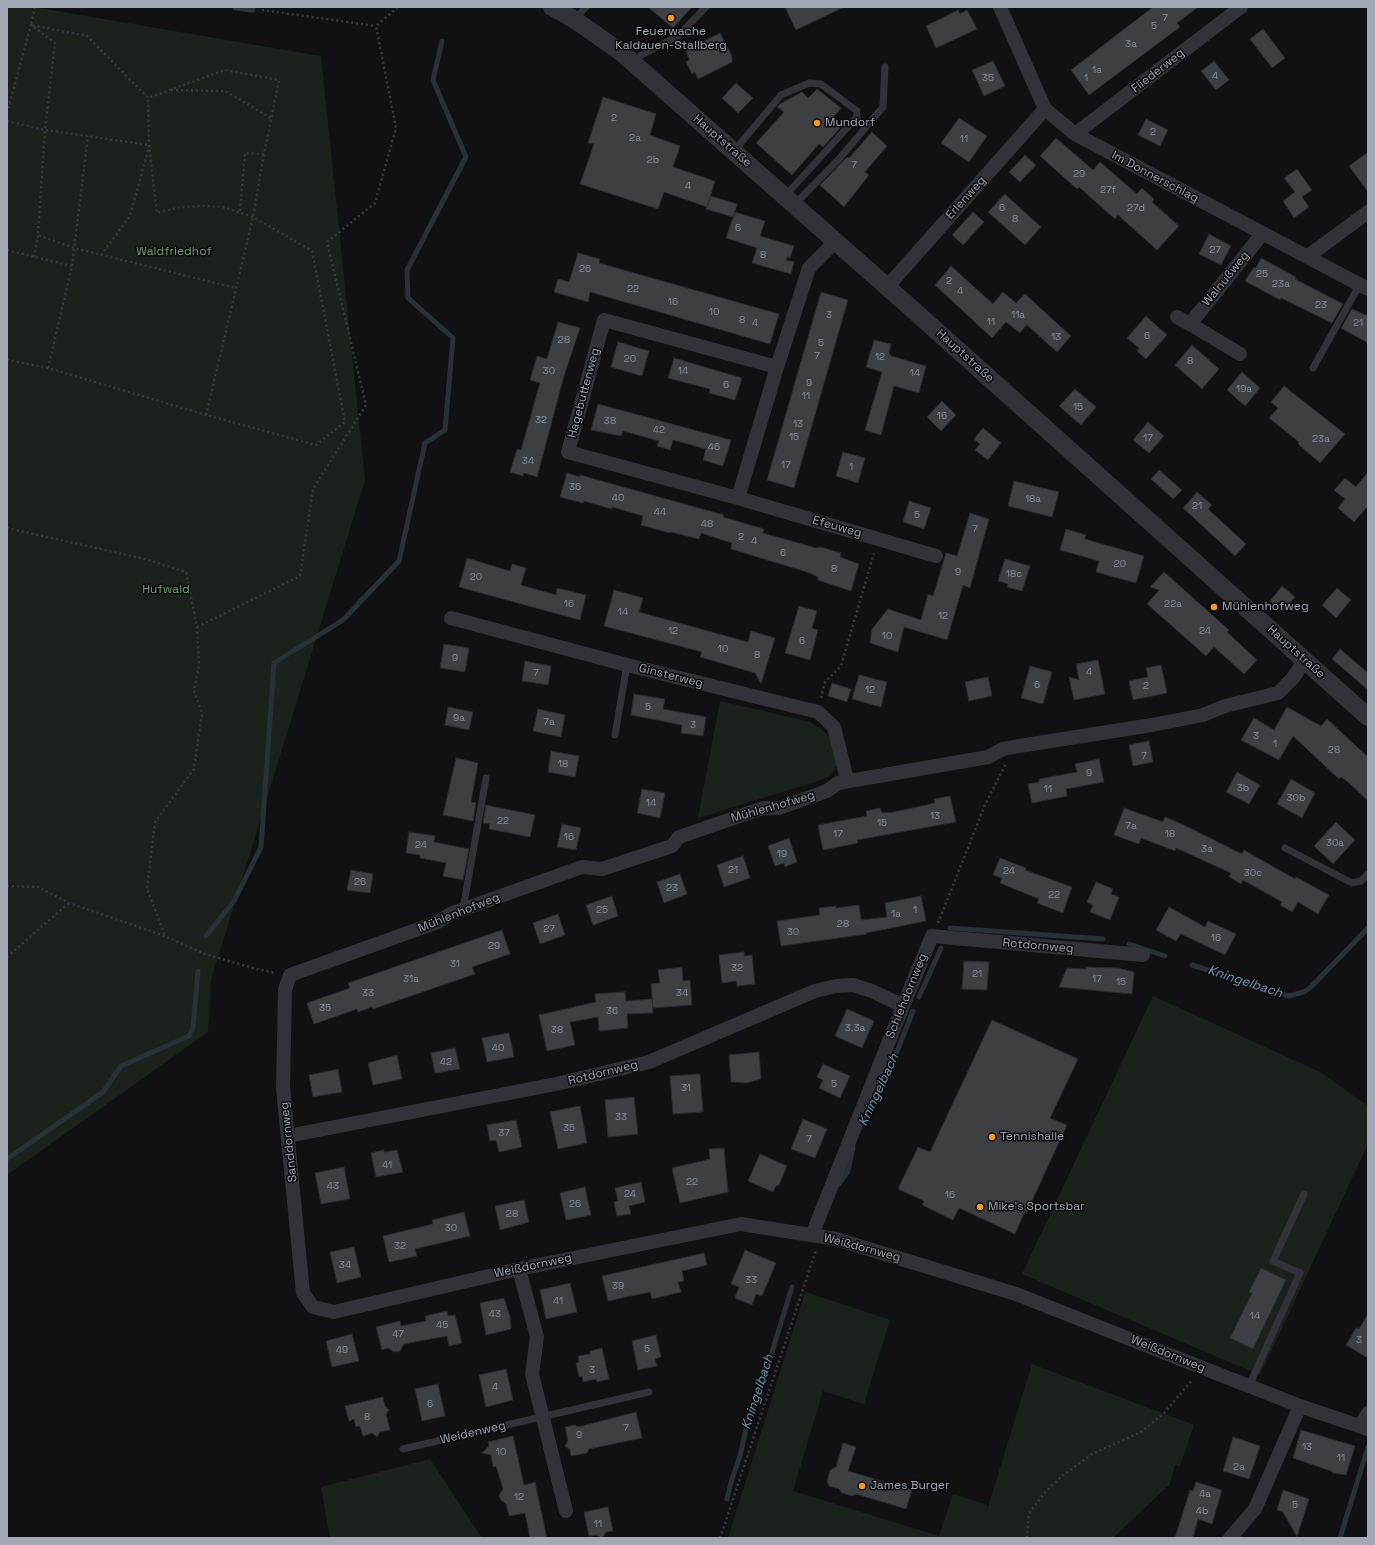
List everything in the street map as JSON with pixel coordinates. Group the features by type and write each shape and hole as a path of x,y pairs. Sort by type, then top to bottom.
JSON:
{"street":[{"name":"Hauptstraße","path":"552,7 580,13 630,61 888,287 1368,717"},
{"name":"Im Donnerschlag","path":"1000,7 1045,109 1075,134 1364,287"},
{"name":"Fliederweg","path":"1075,134 1241,7"},
{"name":"Erlenweg","path":"888,287 1045,109"},
{"path":"1307,257 1368,212"},
{"name":"Walnußweg","path":"1190,324 1263,233"},
{"path":"738,498 777,367 809,268 835,242"},
{"path":"1177,317 1240,354"},
{"name":"Hagebuttenweg","path":"738,498 568,452 604,320 777,367"},
{"name":"Efeuweg","path":"738,498 936,556"},
{"name":"Ginsterweg","path":"451,618 627,665 818,712 834,727 848,780"},
{"name":"Mühlenhofweg","path":"290,975 438,922 450,914 582,867 602,868 672,846 679,837 763,808 779,808 827,791 838,783 848,780 988,757 1003,749 1013,747 1152,725 1203,715 1225,706 1278,692 1293,678 1305,660"},
{"name":"Rotdornweg","path":"932,936 1143,956"},
{"name":"Schlehdornweg","path":"817,1236 902,1006 932,936"},
{"name":"Sanddornweg","path":"290,975 285,990 283,1088 303,1293 313,1307"},
{"name":"Rotdornweg","path":"288,1136 556,1084 649,1062 815,991 836,986 853,985 872,991 902,1006"},
{"name":"Weißdornweg","path":"313,1307 334,1312 519,1269 741,1224 836,1239 1016,1294 1300,1406 1364,1427"},
{"path":"519,1269 536,1336 532,1374 566,1511"},
{"path":"1230,1538 1255,1509 1300,1406"},
{"path":"1364,1427 1368,1413"}],"lane":[{"path":"236,7 252,9"},
{"path":"630,61 678,36 706,7"},
{"path":"789,200 839,159 883,107 885,67"},
{"path":"734,151 781,95 809,83 821,84 857,111 857,116 789,200"},
{"path":"1313,368 1364,287"},
{"path":"615,735 627,665"},
{"path":"463,910 486,778"},
{"path":"1285,848 1352,883 1361,881 1368,874"},
{"path":"1248,1386 1300,1273 1273,1261 1304,1194"},
{"name":"Weidenweg","path":"403,1449 649,1392"}],"path":[{"path":"7,113 35,7"},
{"path":"252,9 376,26 398,7"},
{"path":"7,360 48,368 206,415 316,445 345,422 312,251 240,211 223,207 202,206 180,207 157,213 149,145 148,98 87,36 31,25"},
{"path":"31,25 55,43 45,130 38,235 34,257"},
{"path":"197,627 300,576 313,489 366,405 327,242 375,203 396,128 376,26"},
{"path":"148,98 225,70 279,80 253,217 206,415"},
{"path":"169,90 225,91 271,118"},
{"path":"7,121 45,130 149,145"},
{"path":"48,368 72,266 88,136"},
{"path":"101,255 130,216 149,145"},
{"path":"240,211 245,153 264,154"},
{"path":"38,235 74,248 236,288"},
{"path":"7,250 72,266"},
{"path":"7,528 144,559 186,572 197,627 200,666 194,691 202,713 194,769 155,822 147,889 166,936"},
{"path":"818,712 825,682 841,666 878,539"},
{"path":"932,936 985,805 1013,747"},
{"path":"7,886 38,887 69,903 166,936 205,954 256,969 290,975"},
{"path":"7,957 69,903"},
{"path":"720,1538 817,1236"},
{"path":"1027,1538 1029,1514 1044,1493 1062,1476 1092,1454 1141,1432 1164,1413 1192,1381 1198,1366"}],"green space":[{"path":"7,7 33,7 321,56 365,480 211,980 208,1032 7,1175"},
{"path":"720,701 810,722 821,729 831,739 836,753 836,766 831,776 698,818"},
{"path":"1153,996 1320,1072 1368,1106 1368,1144 1260,1375 1022,1274"},
{"path":"805,1292 890,1320 864,1404 823,1391 793,1491 939,1536 953,1494 988,1505 986,1514 1032,1364 1194,1425 1180,1466 1175,1465 1170,1484 1113,1538 728,1538"},
{"path":"430,1459 482,1538 330,1538 321,1487"}],"building":[{"name":"Feuerwache Kaldauen-Stallberg","path":"648,7 692,7 673,28"},
{"path":"785,7 844,7 796,30"},
{"path":"1153,7 1198,7 1177,23 1180,27 1089,95 1071,70"},
{"path":"958,10 960,14 967,10 977,29 936,48 926,26"},
{"path":"1263,29 1285,58 1272,68 1250,39"},
{"path":"720,33 732,56 732,62 698,79 695,72 692,74 686,62 689,60 686,50"},
{"path":"993,61 1005,86 984,96 972,70"},
{"path":"1214,61 1229,80 1216,90 1201,71"},
{"path":"736,83 753,98 738,113 722,98"},
{"path":"817,89 841,108 832,119 841,127 823,147 819,144 792,175 756,143 784,112 777,107 780,104 802,92 808,98"},
{"path":"603,97 656,114 650,135 680,146 673,167 715,181 707,207 664,192 658,209 580,184 594,144 588,143"},
{"path":"959,118 987,136 969,162 941,143"},
{"path":"1146,119 1168,130 1160,146 1138,135"},
{"path":"872,132 887,146 865,172 869,175 844,207 820,185 847,157 849,158"},
{"path":"1056,138 1093,170 1100,162 1137,194 1142,188 1154,199 1152,202 1179,226 1157,250 1118,215 1115,219 1079,187 1077,189 1040,156"},
{"path":"1368,152 1368,192 1349,166"},
{"path":"1025,155 1036,165 1020,182 1009,172"},
{"path":"1297,169 1312,190 1302,197 1309,207 1294,218 1283,201 1295,192 1284,178"},
{"path":"1005,194 1041,227 1025,245 988,212"},
{"path":"711,196 737,204 733,217 706,209"},
{"path":"735,212 765,221 760,236 794,246 790,258 787,257 786,260 794,262 791,274 752,263 757,248 726,238"},
{"path":"973,212 984,222 963,245 952,235"},
{"path":"1209,234 1231,246 1221,265 1199,254"},
{"path":"578,253 600,259 599,263 779,314 770,344 590,292 588,302 554,292 558,279 569,282"},
{"path":"1261,258 1296,277 1295,279 1343,304 1332,323 1281,298 1280,300 1245,281 1254,267 1256,268"},
{"path":"951,266 993,304 1003,292 1016,303 1025,294 1071,336 1057,352 1027,325 1020,333 1006,322 992,338 935,285"},
{"path":"821,292 848,300 794,488 767,480"},
{"path":"1352,309 1368,316 1368,343 1341,328"},
{"path":"1146,316 1167,335 1146,359 1137,351 1139,348 1127,338"},
{"path":"558,322 580,328 564,376 537,477 524,473 523,476 510,472 517,449 521,450 540,383 530,380 537,356 547,359"},
{"path":"874,340 891,344 889,353 891,356 926,366 919,393 894,386 881,435 865,430 882,372 866,367"},
{"path":"618,342 649,351 642,376 611,367"},
{"path":"1192,345 1219,369 1202,389 1175,365"},
{"path":"674,358 742,378 735,400 709,393 710,389 668,378"},
{"path":"1242,372 1260,388 1245,406 1227,390"},
{"path":"1284,386 1345,434 1320,463 1298,444 1299,442 1269,418 1278,408 1271,402"},
{"path":"1075,389 1096,407 1081,425 1059,406"},
{"path":"942,401 956,415 941,431 927,417"},
{"path":"598,404 731,440 723,466 703,460 706,449 673,440 670,450 657,446 659,441 623,431 621,436 591,430"},
{"path":"1148,422 1164,436 1149,453 1133,440"},
{"path":"983,428 1001,443 988,460 975,450 980,444 974,439"},
{"path":"843,452 865,458 858,483 836,476"},
{"path":"1159,470 1182,490 1173,499 1151,479"},
{"path":"1368,472 1368,506 1354,522 1338,508 1345,499 1334,490 1345,478 1356,487"},
{"path":"567,473 580,477 580,475 724,515 723,517 764,529 763,533 816,548 820,547 841,553 840,557 859,564 851,591 818,580 818,577 810,573 731,549 732,543 701,533 699,539 670,533 641,525 643,516 612,507 612,509 584,501 583,503 560,497"},
{"path":"1014,481 1059,492 1052,517 1008,506"},
{"path":"1197,492 1212,505 1208,509 1246,544 1235,556 1183,508"},
{"path":"909,501 931,508 924,529 903,522"},
{"path":"970,513 989,519 970,588 963,585 947,640 904,627 898,652 870,643 872,629 888,609 921,620 928,594 933,596 946,553 957,556"},
{"path":"1066,529 1086,535 1085,539 1144,556 1136,583 1096,572 1099,561 1060,550"},
{"path":"467,558 510,571 512,564 526,568 521,585 556,595 557,588 586,595 580,620 459,587"},
{"path":"1005,559 1030,566 1022,591 1007,587 1008,584 998,581"},
{"path":"1164,572 1229,630 1227,632 1257,660 1244,674 1214,647 1206,656 1147,604 1159,590 1150,587"},
{"path":"1282,586 1295,597 1282,612 1270,601"},
{"path":"1337,588 1351,600 1336,618 1322,605"},
{"path":"614,590 643,598 639,612 748,642 751,631 775,638 761,684 755,673 700,657 702,652 604,626"},
{"path":"799,606 817,611 812,628 818,630 810,660 785,653"},
{"path":"444,644 469,648 465,672 440,668"},
{"path":"1340,649 1368,673 1368,690 1332,659"},
{"path":"1098,660 1105,694 1074,700 1069,677 1079,680 1076,664"},
{"path":"525,661 551,666 548,685 522,681"},
{"path":"1161,665 1167,693 1133,700 1129,681 1148,677 1146,668"},
{"path":"1030,666 1052,672 1043,704 1021,698"},
{"path":"859,675 887,682 881,707 852,699"},
{"path":"988,677 992,696 969,701 965,682"},
{"path":"832,683 851,689 847,702 828,696"},
{"path":"634,694 665,699 663,709 706,717 703,736 681,733 682,725 631,715"},
{"path":"448,707 473,712 469,730 445,725"},
{"path":"1287,707 1321,726 1327,719 1368,757 1368,801 1348,782 1341,777 1339,779 1293,736 1279,760 1241,740 1254,718 1274,730"},
{"path":"538,709 565,715 561,737 533,731"},
{"path":"1149,741 1153,762 1133,766 1129,745"},
{"path":"551,751 579,756 575,777 548,772"},
{"path":"456,758 478,763 471,802 476,803 473,821 443,815"},
{"path":"1099,759 1104,782 1066,789 1067,796 1032,803 1028,784 1039,782 1039,779 1077,772 1075,764"},
{"path":"1237,772 1260,785 1249,804 1226,792"},
{"path":"1291,779 1315,793 1302,818 1277,804"},
{"path":"642,789 665,793 660,818 637,813"},
{"path":"950,796 956,822 857,840 858,843 823,850 818,825 867,816 866,811 880,808 882,813 894,812 935,803 934,799"},
{"path":"486,805 535,815 530,837 489,829 490,824 483,823"},
{"path":"1124,808 1163,822 1165,817 1242,854 1244,850 1295,879 1296,877 1329,895 1318,914 1298,902 1292,912 1280,905 1282,902 1243,880 1241,884 1229,877 1231,873 1176,848 1175,851 1141,838 1139,844 1114,835"},
{"path":"1336,822 1355,840 1333,864 1314,846"},
{"path":"562,824 581,828 576,850 557,847"},
{"path":"409,832 435,836 434,842 469,849 463,880 443,876 446,863 420,858 420,855 406,853"},
{"path":"789,838 797,862 785,867 784,863 775,866 768,846"},
{"path":"743,856 750,878 724,887 717,865"},
{"path":"1000,858 1026,868 1025,870 1072,887 1063,913 1037,903 1039,899 1000,883 1002,878 993,875"},
{"path":"351,870 373,874 370,893 347,890"},
{"path":"680,874 687,894 664,903 657,882"},
{"path":"1096,882 1113,889 1111,894 1119,897 1110,920 1090,912 1093,905 1087,902"},
{"path":"612,896 618,916 593,925 586,905"},
{"path":"921,896 926,921 866,933 867,934 781,946 777,921 820,915 819,908 836,906 836,908 859,905 861,920 887,917 885,903"},
{"path":"1169,907 1205,927 1208,921 1236,934 1225,955 1181,934 1176,941 1156,930"},
{"path":"558,914 565,935 540,944 533,923"},
{"path":"502,930 510,954 472,967 475,974 373,1009 372,1007 358,1012 357,1009 314,1024 307,1003 350,988 348,983"},
{"path":"744,952 744,956 752,955 755,984 737,986 736,981 722,983 719,955"},
{"path":"964,961 989,962 987,990 962,989"},
{"path":"682,967 683,981 690,980 692,1005 653,1008 651,984 660,983 658,970"},
{"path":"1086,967 1118,968 1134,972 1132,994 1059,987 1067,968 1086,969"},
{"path":"625,992 626,1001 652,999 653,1013 627,1014 628,1028 599,1031 598,1017 570,1022 575,1045 547,1051 539,1015 596,1002 595,994"},
{"path":"847,1009 874,1021 862,1048 835,1036"},
{"path":"992,1020 1078,1059 1050,1118 1067,1125 1026,1214 1025,1211 1015,1234 959,1208 953,1220 922,1205 924,1201 898,1189 918,1147 930,1152"},
{"path":"509,1033 514,1057 487,1062 482,1038"},
{"path":"455,1048 460,1069 435,1073 431,1053"},
{"path":"759,1052 761,1079 746,1083 731,1082 729,1055"},
{"path":"397,1055 402,1079 373,1085 368,1063"},
{"path":"823,1064 850,1076 840,1098 819,1088 823,1080 817,1077"},
{"path":"338,1069 342,1092 313,1097 309,1075"},
{"path":"700,1074 703,1112 673,1114 670,1076"},
{"path":"634,1097 638,1134 608,1137 605,1100"},
{"path":"580,1106 587,1143 558,1149 550,1112"},
{"path":"803,1119 827,1129 815,1158 791,1149"},
{"path":"516,1120 522,1147 499,1152 496,1140 490,1141 487,1125"},
{"path":"724,1148 728,1192 680,1203 672,1168 710,1159 709,1149"},
{"path":"384,1150 384,1152 397,1150 403,1172 376,1177 371,1153"},
{"path":"760,1154 787,1166 779,1185 776,1186 773,1192 748,1181"},
{"path":"344,1167 350,1199 321,1204 315,1173"},
{"path":"641,1182 645,1202 629,1206 631,1214 617,1216 614,1202 618,1201 615,1188"},
{"path":"585,1187 591,1215 566,1220 560,1193"},
{"path":"524,1200 529,1222 500,1230 495,1206"},
{"path":"464,1212 470,1236 415,1249 417,1256 389,1262 383,1236 433,1224 432,1220"},
{"path":"354,1247 361,1277 337,1283 330,1252"},
{"path":"745,1250 776,1263 762,1296 756,1294 752,1305 735,1298 739,1287 731,1284"},
{"path":"704,1253 707,1265 682,1271 684,1281 678,1282 681,1292 652,1299 650,1292 608,1301 602,1276"},
{"path":"1261,1268 1286,1280 1253,1349 1230,1338 1252,1293 1249,1292"},
{"path":"570,1283 577,1312 546,1319 540,1290"},
{"path":"504,1298 510,1317 511,1329 486,1335 480,1303"},
{"path":"447,1311 448,1316 455,1315 462,1343 449,1346 447,1336 404,1344 400,1351 394,1352 388,1348 382,1350 376,1327 400,1321 401,1326 426,1321 425,1316"},
{"path":"1368,1314 1368,1358 1346,1345 1356,1328 1359,1329"},
{"path":"352,1334 359,1361 332,1367 326,1341"},
{"path":"656,1335 661,1357 655,1359 657,1366 638,1370 632,1341"},
{"path":"602,1348 609,1379 597,1382 596,1379 583,1382 582,1376 579,1377 576,1363 579,1362 578,1356 590,1354 590,1351"},
{"path":"506,1369 513,1400 486,1407 479,1375"},
{"path":"438,1384 445,1416 422,1421 415,1389"},
{"path":"383,1397 385,1406 389,1410 386,1414 390,1430 380,1432 377,1437 372,1433 363,1436 360,1426 356,1427 354,1419 349,1421 345,1406"},
{"path":"636,1412 642,1438 589,1449 587,1453 571,1456 570,1450 565,1446 568,1441 565,1427 575,1425 578,1427"},
{"path":"1301,1430 1355,1446 1346,1475 1333,1473 1293,1458"},
{"path":"513,1436 524,1485 535,1482 547,1538 530,1538 525,1513 509,1516 506,1504 501,1500 499,1495 503,1489 496,1466 493,1467 491,1455 482,1453 489,1446 488,1442"},
{"path":"1233,1437 1260,1446 1249,1479 1223,1471"},
{"path":"843,1443 856,1447 848,1471 912,1490 906,1509 856,1494 852,1496 842,1493 839,1489 829,1486 827,1481 830,1470 836,1467"},
{"path":"1196,1482 1222,1490 1212,1524 1198,1519 1193,1538 1175,1538 1190,1490 1193,1491"},
{"path":"1283,1490 1309,1499 1297,1537 1283,1512 1277,1510"},
{"path":"608,1507 613,1531 606,1532 602,1538 596,1535 589,1536 584,1512"}],"waterway":[{"path":"206,936 234,901 261,847 274,663 343,620 399,561 425,443 445,430 453,338 408,298 407,270 466,157 433,80 442,41"},
{"name":"Kningelbach","path":"950,928 1103,939"},
{"name":"Kningelbach","path":"1192,965 1289,996 1304,992 1311,987 1368,928"},
{"name":"Kningelbach","path":"1129,944 1165,956"},
{"name":"Kningelbach","path":"919,997 941,948"},
{"path":"7,1159 103,1092 121,1066 189,1036 193,1028 198,971"},
{"name":"Kningelbach","path":"872,1101 898,1049 913,1011"},
{"name":"Kningelbach","path":"839,1184 848,1171 853,1148"},
{"name":"Kningelbach","path":"727,1499 740,1456 747,1424 761,1388 792,1287"},
{"path":"1340,1538 1368,1447"}],"place":[{"name":"Feuerwache Kaldauen-Stallberg","path":"671,18"},
{"name":"Mundorf","path":"817,123"},
{"name":"Mühlenhofweg","path":"1214,607"},
{"name":"Tennishalle","path":"992,1137"},
{"name":"Mike's Sportsbar","path":"980,1207"},
{"name":"James Burger","path":"862,1486"}],"park label":[{"name":"Waldfriedhof","path":"174,252"},
{"name":"Hufwald","path":"166,590"}]}
